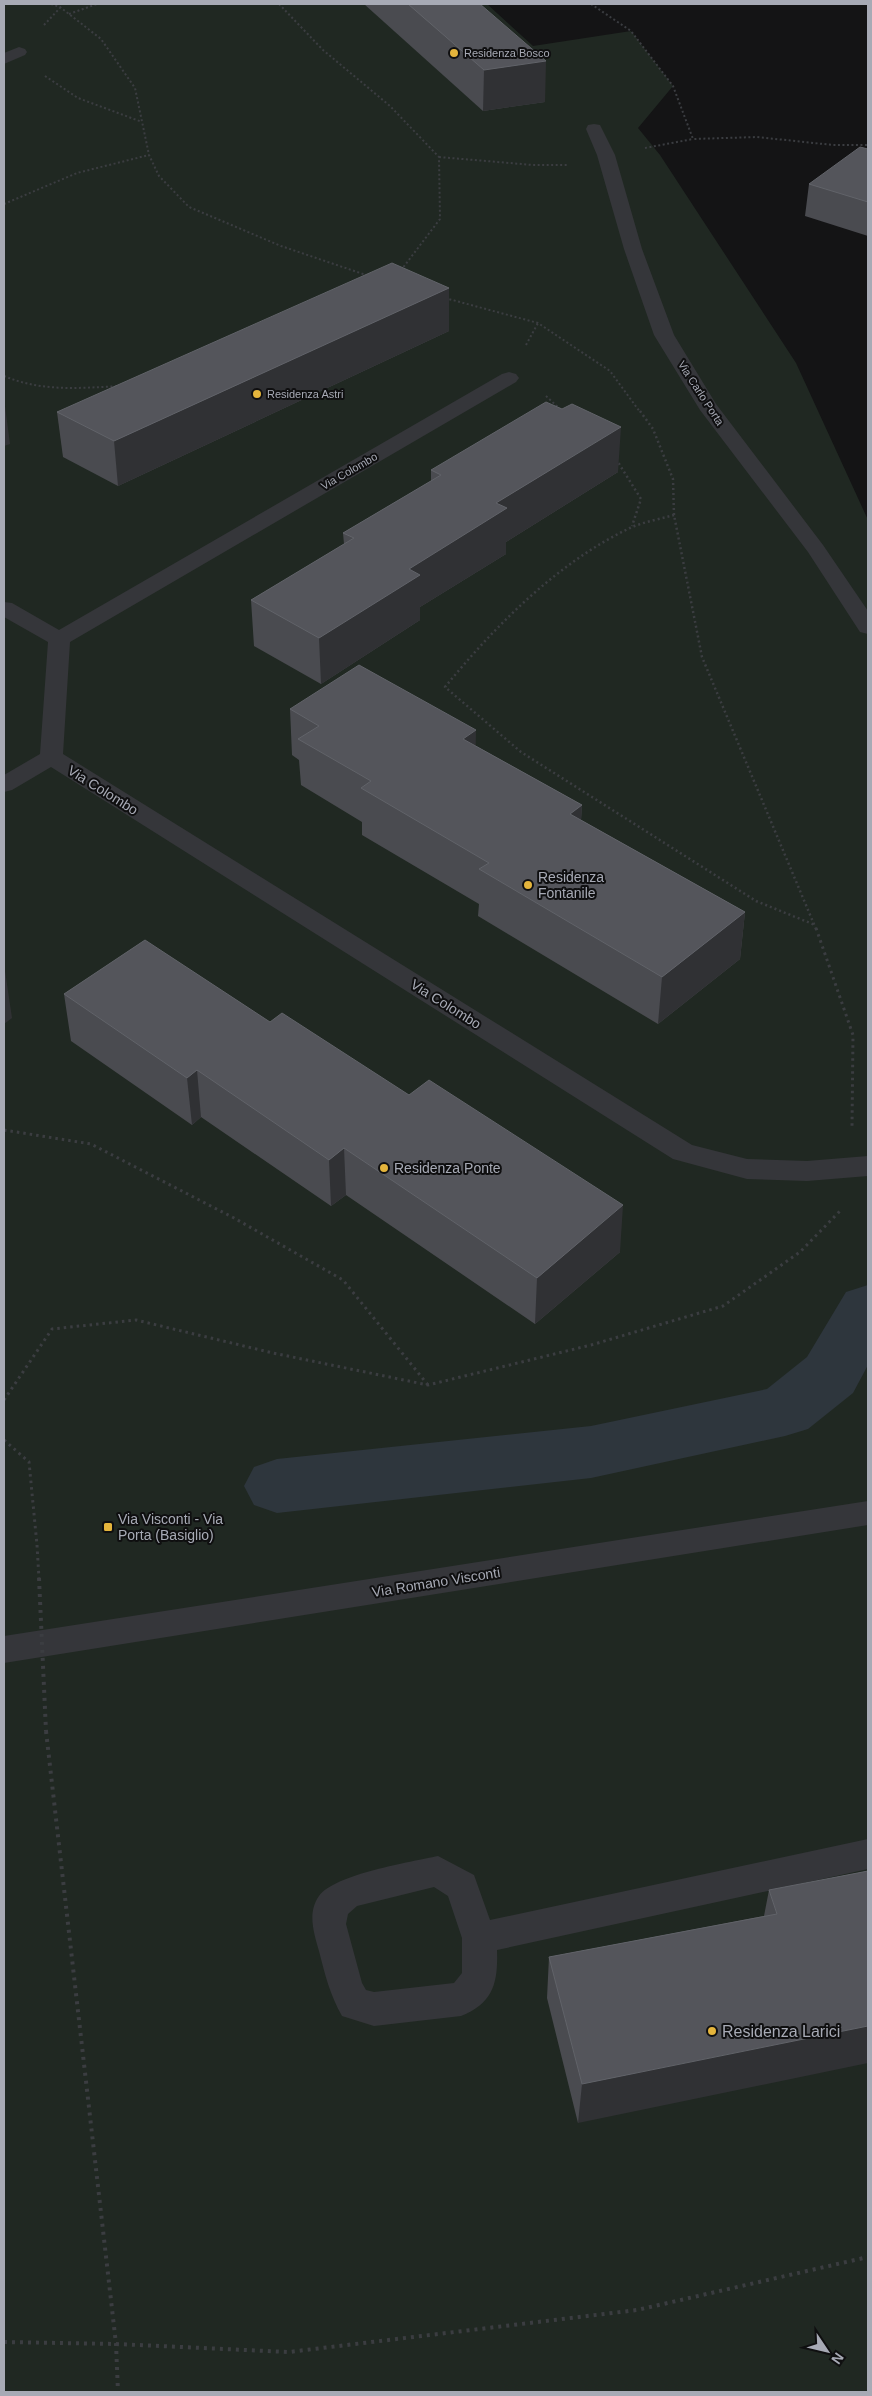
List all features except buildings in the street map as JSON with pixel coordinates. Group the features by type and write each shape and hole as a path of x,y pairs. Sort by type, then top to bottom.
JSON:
{"street":[{"path":"4,59 19,52"},
{"name":"Via Carlo Porta","path":"594,129 607,160 633,249 664,334 706,406 816,549 868,627"},
{"name":"Via Colombo","path":"59,639 509,378"},
{"path":"4,608 59,639 51,757 4,785"},
{"name":"Via Colombo","path":"51,757 683,1152 747,1169 807,1171 860,1167"},
{"name":"Via Romano Visconti","path":"4,1650 868,1513"},
{"path":"479,1938 868,1854"},
{"path":"438,1871 462,1886 479,1938 480,1977 471,1991 461,1999 374,2009 355,2004 346,1989 329,1924 332,1906 348,1893 438,1871"}],"path":[{"path":"51,4 60,7 101,39 135,88 149,154 159,176 189,207 281,246 373,277"},
{"path":"69,15 97,4"},
{"path":"279,4 323,50 390,106 439,157 533,165 607,160 693,139 757,137 833,145 868,145"},
{"path":"591,4 631,31 673,86 693,139"},
{"path":"60,7 19,52 58,88 92,104 143,122"},
{"path":"4,204 77,173 149,154"},
{"path":"396,276 440,219 439,157"},
{"path":"4,1400 52,1329 136,1320 273,1353 428,1385 591,1344 723,1306 800,1252 844,1208 860,1167 853,1035 815,925 702,657 674,515 672,480 653,429 610,371 538,323 437,296"},
{"path":"538,323 509,378 543,394 564,412"},
{"path":"4,376 20,384 67,388 129,385"},
{"path":"612,455 618,461 642,499 632,527"},
{"path":"674,515 632,527 601,543 527,598 475,650 444,687 521,752 756,901 815,925"},
{"path":"4,1130 91,1144 234,1218 343,1280 428,1385"},
{"path":"4,1440 30,1462 37,1545 46,1732 116,2344 118,2392"},
{"path":"4,2342 116,2344 289,2352 637,2310 868,2257"}],"shaded area":[{"path":"4,4 487,4 533,46 631,31 673,86 638,128 660,155 796,363 868,520 868,2392 4,2392"}],"waterway":[{"path":"277,1486 591,1452 785,1411 830,1375 868,1309"}],"place":[{"name":"Residenza Bosco","path":"454,53"},
{"name":"Residenza Astri","path":"257,394"},
{"name":"Residenza Fontanile","path":"528,885"},
{"name":"Residenza Ponte","path":"384,1168"},
{"name":"Via Visconti - Via Porta (Basiglio)","path":"108,1527"},
{"name":"Residenza Larici","path":"712,2031"}]}
